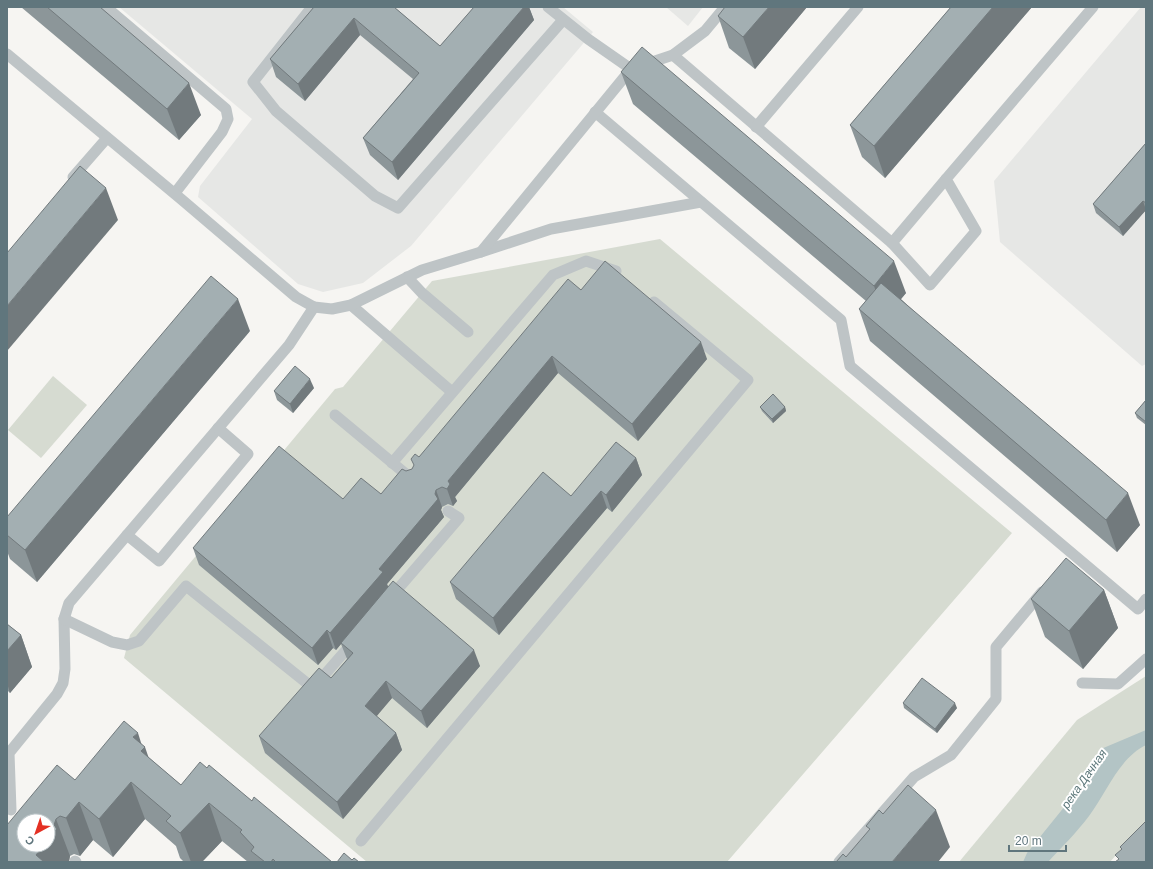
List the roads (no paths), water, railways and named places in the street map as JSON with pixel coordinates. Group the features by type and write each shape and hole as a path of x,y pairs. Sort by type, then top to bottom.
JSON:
{"lane":[{"path":"106,7 226,108 228,119 222,132 175,193"},
{"path":"312,7 253,82 276,111 375,196 398,208 563,20"},
{"path":"548,7 563,20 631,69"},
{"path":"481,252 631,69 673,56 705,31 725,7"},
{"path":"756,127 858,7"},
{"path":"892,243 1093,7"},
{"path":"7,54 175,193 296,297 314,308 332,309 351,305 422,270 551,229 702,202"},
{"path":"673,56 892,243 930,285 976,231 946,179"},
{"path":"595,112 841,320 850,366 1070,558 1138,609 1146,617"},
{"path":"66,186 107,138"},
{"path":"392,463 553,275 586,261 615,270 627,280"},
{"path":"408,277 422,293 468,332"},
{"path":"360,841 748,380 645,295"},
{"path":"351,305 452,392"},
{"path":"9,810 8,752 56,694 63,682 65,669 64,620 69,603 289,345 314,308"},
{"path":"335,416 413,481"},
{"path":"127,534 159,561 248,454 218,428"},
{"path":"384,606 459,518 448,511"},
{"path":"64,620 112,642 127,645 139,641 186,586 313,688 363,630"},
{"path":"839,862 914,777 951,755 996,699 996,647 1047,586"},
{"path":"1138,609 1146,599"},
{"path":"1082,683 1118,684 1146,659"}],"water label":[{"name":"река Дачная","path":"1084,779"}]}
